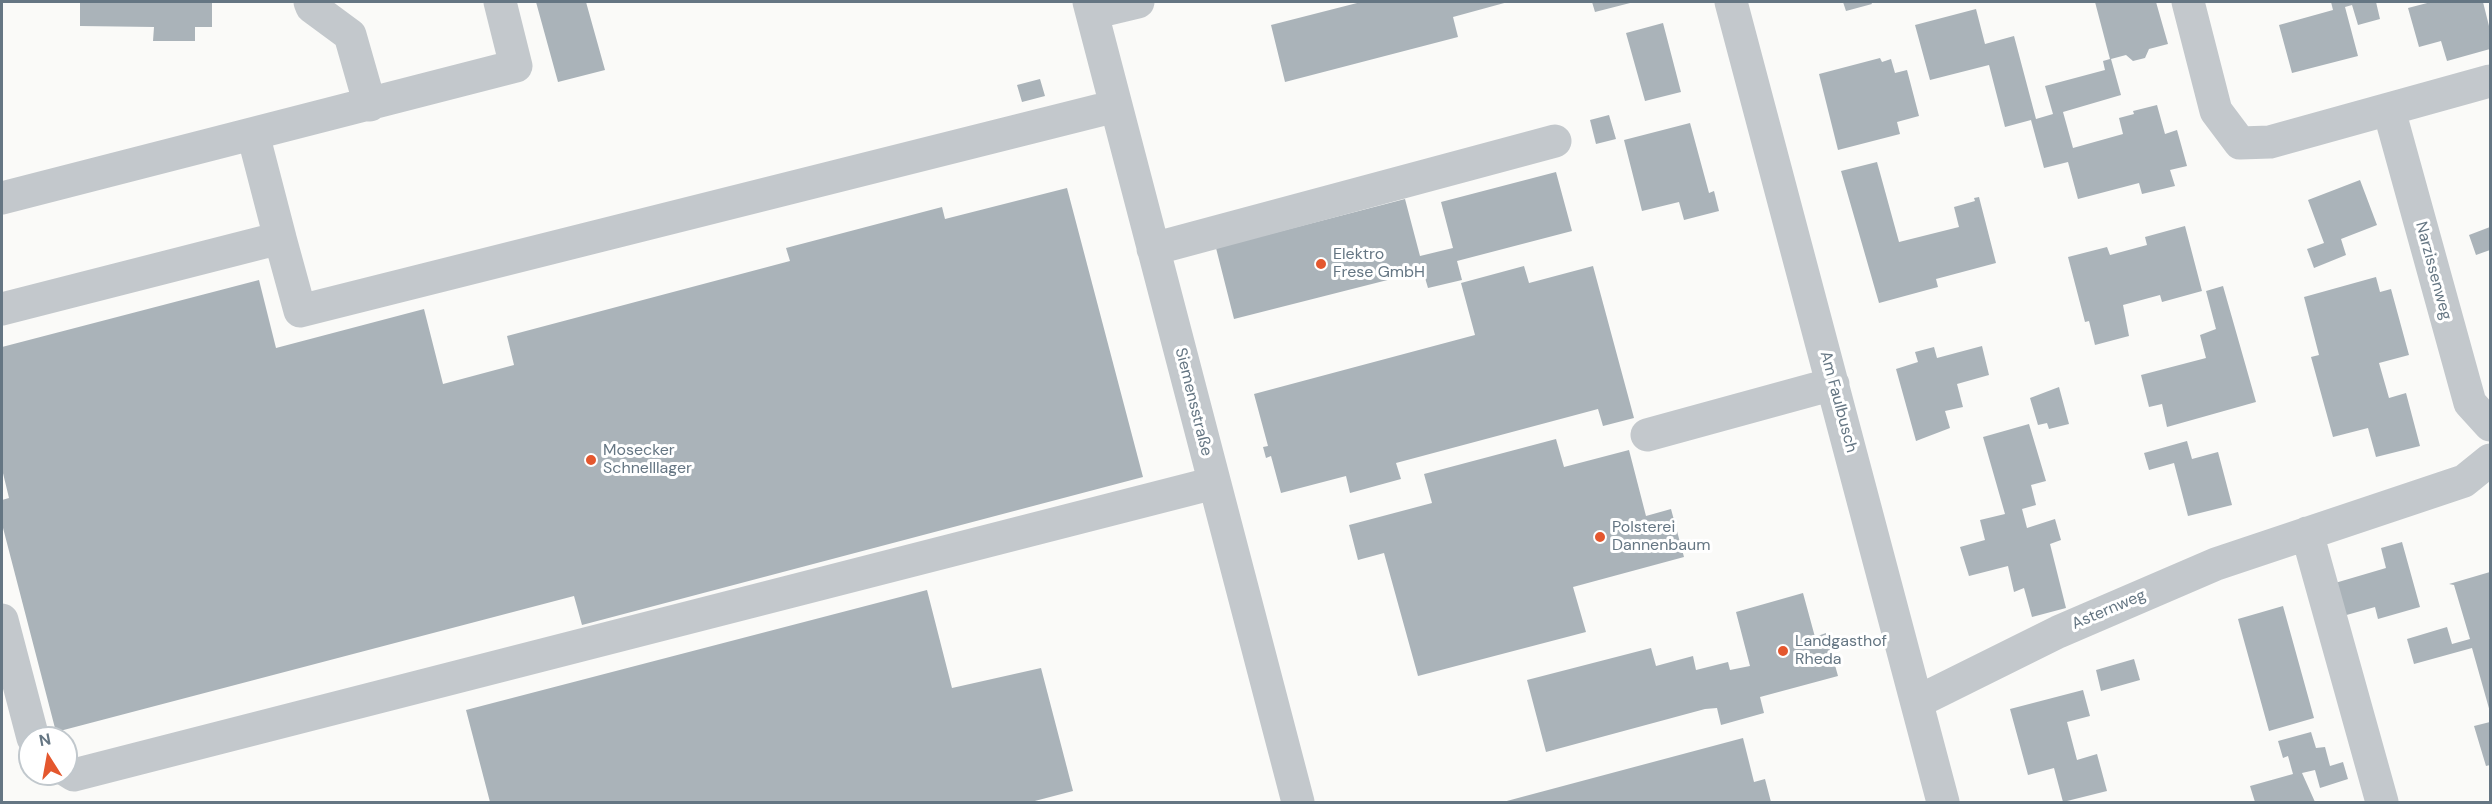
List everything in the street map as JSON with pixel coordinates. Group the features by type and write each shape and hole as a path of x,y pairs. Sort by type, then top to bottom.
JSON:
{"street":[{"path":"310,2 312,7 350,35 370,105"},
{"path":"2,198 516,66 500,2"},
{"path":"1091,7 1138,2"},
{"name":"Am Faulbusch","path":"1731,2 1943,802"},
{"path":"2188,2 2216,111 2240,143 2271,142 2490,81"},
{"name":"Siemensstraße","path":"1091,7 1298,802"},
{"path":"253,134 300,311 1116,106"},
{"name":"Narzissenweg","path":"2389,110 2470,403 2490,425"},
{"path":"1153,249 1555,141"},
{"path":"2,309 280,238"},
{"path":"1647,435 1833,384"},
{"name":"Asternweg","path":"1917,702 2058,632 2216,564 2464,481 2490,460"},
{"path":"78,774 1214,483"},
{"path":"2307,533 2382,802"},
{"path":"2,620 30,726"}],"building":[{"path":"80,2 212,2 212,27 195,27 195,41 153,41 154,27 80,26"},
{"path":"536,2 586,2 605,70 558,82"},
{"path":"1361,2 1508,2 1453,17 1458,37 1285,82 1271,25"},
{"path":"1592,2 1634,2 1595,12"},
{"path":"1843,2 1871,2 1872,4 1846,11"},
{"path":"2095,2 2156,2 2168,44 2149,49 2145,58 2133,61 2126,55 2111,59 2121,95 2063,112 2073,148 2123,134 2119,118 2134,114 2133,111 2157,105 2165,134 2177,130 2187,166 2170,170 2175,186 2142,194 2139,183 2078,199 2068,162 2044,168 2031,120 2005,127 1989,65 1930,80 1915,25 1976,9 1985,44 2014,36 2036,119 2053,114 2045,86 2105,70 2103,61 2110,59"},
{"path":"2331,2 2376,2 2380,19 2358,25 2352,5 2345,7 2358,56 2292,73 2279,25 2333,10"},
{"path":"2431,2 2483,2 2490,30 2490,49 2447,61 2441,41 2419,47 2408,8"},
{"path":"1663,23 1681,92 1645,101 1626,33"},
{"path":"1880,58 1882,62 1891,59 1895,73 1907,70 1919,116 1897,122 1900,134 1838,150 1819,74"},
{"path":"1040,79 1045,96 1022,102 1017,85"},
{"path":"1609,115 1616,139 1596,144 1590,120"},
{"path":"1690,123 1709,193 1714,191 1719,211 1684,220 1679,202 1642,211 1624,140"},
{"path":"1877,162 1899,242 1959,227 1954,207 1975,201 1974,198 1979,197 1996,263 1936,279 1938,287 1879,303 1841,171"},
{"name":"Elektro Frese GmbH","path":"1556,172 1572,231 1457,261 1462,280 1428,288 1423,271 1234,319 1216,248 1405,199 1420,256 1453,248 1441,202"},
{"path":"2360,180 2377,225 2341,239 2346,255 2314,268 2307,249 2324,243 2308,200"},
{"name":"Mosecker Schnelllager","path":"1067,188 1143,477 582,625 574,596 78,726 54,726 2,524 2,500 9,498 2,469 2,347 259,280 276,348 424,309 443,384 514,365 507,336 790,261 786,248 942,207 945,219"},
{"path":"2185,226 2202,291 2162,302 2160,295 2123,305 2129,336 2095,345 2089,321 2085,322 2068,257 2107,247 2110,255 2147,245 2145,237"},
{"path":"2490,227 2490,250 2476,255 2469,235"},
{"path":"1524,266 1529,283 1593,266 1634,418 1603,426 1598,409 1396,463 1401,479 1350,493 1346,476 1281,493 1271,456 1266,458 1263,447 1268,446 1254,394 1475,335 1461,283"},
{"path":"2376,277 2380,292 2391,289 2409,355 2379,363 2389,398 2406,393 2420,446 2376,457 2368,428 2333,437 2311,357 2319,355 2304,297"},
{"path":"2223,286 2256,402 2167,427 2162,404 2149,407 2141,375 2206,358 2200,335 2216,329 2206,291"},
{"path":"1982,346 1989,375 1957,384 1963,407 1945,411 1950,428 1916,441 1896,369 1918,362 1915,352 1934,347 1937,358"},
{"path":"2059,387 2069,424 2049,429 2047,423 2038,425 2030,398"},
{"path":"2029,424 2046,481 2031,485 2036,505 2022,509 2027,528 2055,519 2061,540 2050,544 2066,608 2032,617 2024,588 2014,592 2008,566 1969,576 1960,547 1985,540 1980,520 2005,514 1983,437"},
{"path":"1556,439 1564,467 1629,450 1646,516 1671,509 1684,557 1573,587 1586,632 1418,676 1384,553 1358,560 1349,525 1432,503 1424,474"},
{"path":"2187,441 2192,459 2218,452 2232,505 2188,516 2174,463 2149,470 2144,453"},
{"path":"2402,542 2420,607 2378,619 2375,607 2343,616 2335,583 2386,568 2381,548"},
{"path":"2490,572 2490,712 2472,648 2414,664 2407,639 2447,627 2452,644 2470,639 2454,585 2449,584"},
{"path":"927,590 952,688 1041,668 1073,791 1031,802 490,802 466,710"},
{"path":"1803,593 1815,637 1826,633 1838,676 1760,697 1764,713 1721,725 1717,708 1705,709 1546,752 1527,680 1651,648 1656,666 1693,656 1696,670 1728,662 1730,670 1750,666 1736,612"},
{"path":"2283,606 2314,718 2269,731 2238,619"},
{"path":"2134,659 2140,680 2101,691 2096,670"},
{"path":"2083,690 2090,716 2067,722 2077,760 2097,754 2107,791 2063,802 2054,768 2028,775 2010,709"},
{"path":"2490,722 2490,765 2486,766 2474,726"},
{"path":"2311,732 2316,748 2325,747 2330,766 2343,762 2348,779 2320,788 2315,770 2302,773 2315,802 2255,802 2250,786 2293,774 2288,756 2283,758 2278,741"},
{"path":"1743,738 1754,782 1765,779 1771,802 1503,802"}],"place":[{"name":"Elektro Frese GmbH","path":"1321,264"},
{"name":"Mosecker Schnelllager","path":"591,460"},
{"name":"Polsterei Dannenbaum","path":"1600,537"},
{"name":"Landgasthof Rheda","path":"1783,651"}]}
